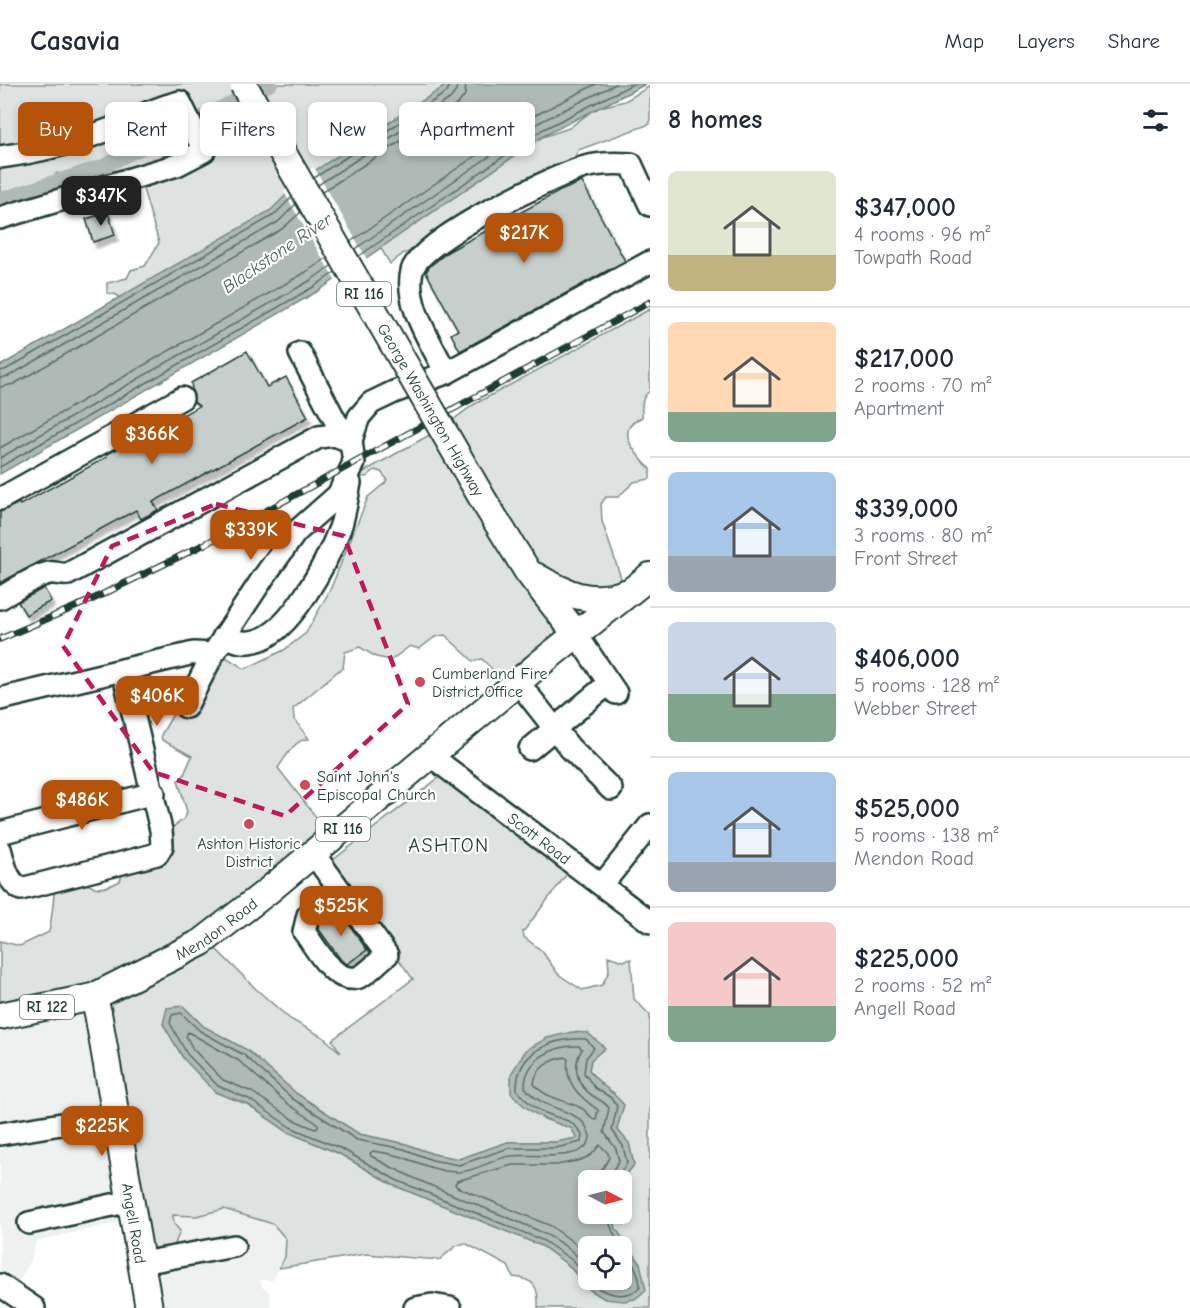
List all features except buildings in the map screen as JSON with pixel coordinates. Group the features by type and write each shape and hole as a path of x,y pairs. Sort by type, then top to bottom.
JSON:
{"main road":[{"name":"George Washington Highway","path":"243,84 485,503 528,572 576,634"},
{"path":"528,572 563,591 590,599 612,597 644,581"},
{"name":"Mendon Road","path":"0,1016 93,997 202,942 313,854 518,681 644,581"},
{"name":"Angell Road","path":"93,997 117,1115 150,1308"}],"street":[{"path":"0,157 74,142 164,107 181,105 204,151 177,165 0,218"},
{"path":"446,373 411,300 412,271 417,259 459,226 558,176 588,166 613,163 631,164 650,205"},
{"path":"224,636 238,642 257,641 272,632 294,613 323,567 341,526 354,463 351,441 359,417 371,403 446,373 650,262"},
{"path":"300,353 336,422 351,441"},
{"path":"0,499 182,398"},
{"path":"0,598 42,575 52,572 61,575 68,574 319,437 334,435 351,441"},
{"path":"186,707 224,636 296,532 338,495 354,463"},
{"path":"530,749 554,728 612,689 576,634"},
{"path":"0,699 194,653 213,654"},
{"path":"0,849 6,871 13,884 21,889 157,855 162,846 162,830 123,671"},
{"path":"518,681 570,748 611,789"},
{"name":"Scott Road","path":"431,756 650,921"},
{"path":"0,833 154,793"},
{"path":"602,885 650,825"},
{"path":"313,854 337,887"},
{"path":"0,1134 117,1115"},
{"path":"29,1223 131,1201"},
{"path":"142,1263 234,1246"},
{"path":"0,1285 34,1308"},
{"path":"416,1308 432,1305 450,1308"}],"highlighted area":[{"path":"216,504 344,536 408,704 285,816 153,772 63,646 112,546"}],"shaded area":[{"path":"0,84 460,84 434,102 399,102 399,126 387,135 387,102 308,102 308,156 356,156 310,188 123,303 117,295 107,293 107,283 127,278 131,270 145,266 159,243 143,189 118,174 85,180 57,173 44,185 25,192 21,201 0,220"},
{"path":"650,86 650,124 578,150 574,161 417,261 410,252 404,253 390,264 379,245 505,156 535,156 535,140 569,128 596,108 625,101"},
{"path":"650,309 650,391 643,400 642,417 633,423 628,435 633,449 650,469 650,479 634,482 618,497 606,497 601,504 602,521 624,587 563,592 565,642 507,684 482,659 473,661 445,635 435,637 419,649 410,646 391,660 376,657 360,647 345,652 343,668 293,709 294,719 309,739 295,745 278,768 330,835 203,936 290,1019 323,1037 341,1053 332,1040 413,979 328,864 441,776 570,870 523,932 524,937 542,951 558,974 582,990 602,985 609,971 608,956 623,961 631,959 634,999 650,1015 650,1308 538,1308 538,1295 531,1282 513,1277 508,1266 465,1243 456,1246 439,1260 366,1254 279,1268 285,1257 286,1239 273,1224 224,1209 196,1216 173,1215 174,1224 180,1231 174,1246 137,1255 97,998 0,1013 0,941 20,946 49,932 56,879 72,875 90,886 106,887 120,881 125,864 169,852 174,844 173,827 185,818 187,812 178,780 182,779 192,756 162,740 161,735 213,649 245,669 284,650 306,633 330,590 368,497 387,479 381,472 375,470 366,477 356,476 442,428 473,405","holes":["183,1006 203,1026 247,1050 297,1094 359,1134 459,1159 508,1142 556,1142 578,1138 571,1128 541,1118 588,1033 591,1060 589,1070 599,1084 614,1093 617,1130 629,1143 634,1165 630,1170 632,1170 632,1224 615,1224 621,1236 632,1236 632,1252 640,1263 632,1271 632,1290 614,1290 605,1299 590,1290 578,1290 578,1276 568,1265 542,1246 393,1185 340,1154 288,1132 247,1104 215,1092 165,1027"]},
{"path":"95,991 122,1222 36,1241 31,1260 14,1291 0,1283 0,1013"},
{"path":"224,1209 272,1224 286,1238 285,1257 273,1280 260,1280 262,1287 269,1291 271,1308 145,1308 137,1255 174,1224 173,1215 196,1216"}],"water":[{"path":"448,84 646,84 535,142 535,102 420,102"},
{"name":"Blackstone River","path":"399,116 399,156 514,156 318,291 0,474 0,366 271,210 302,179 337,156 387,156 387,124"},
{"path":"183,1006 203,1026 247,1050 297,1094 359,1134 459,1159 508,1142 556,1142 577,1138 571,1128 538,1115 518,1100 511,1093 511,1074 526,1050 547,1038 572,1032 588,1033 605,1048 591,1060 589,1070 624,1105 617,1129 629,1143 634,1165 630,1170 578,1170 578,1224 615,1224 621,1236 578,1236 578,1276 568,1265 542,1246 393,1185 340,1154 288,1132 247,1104 215,1092 183,1058 163,1024 167,1008"},
{"path":"632,1252 640,1263 646,1290 635,1299 624,1301 605,1299 590,1290 632,1290"}],"pier":[{"path":"314,167 368,261 336,282 284,192 300,176"}],"waterway":[{"path":"0,200 102,167 270,84"}],"railway":[{"path":"0,639 89,601 205,544 650,302"}],"place":[{"name":"Cumberland Fire District Office","path":"420,682"},
{"name":"Saint John's Episcopal Church","path":"305,785"},
{"name":"Ashton Historic District","path":"249,824"}],"district":[{"name":"ASHTON","path":"449,845"}]}
